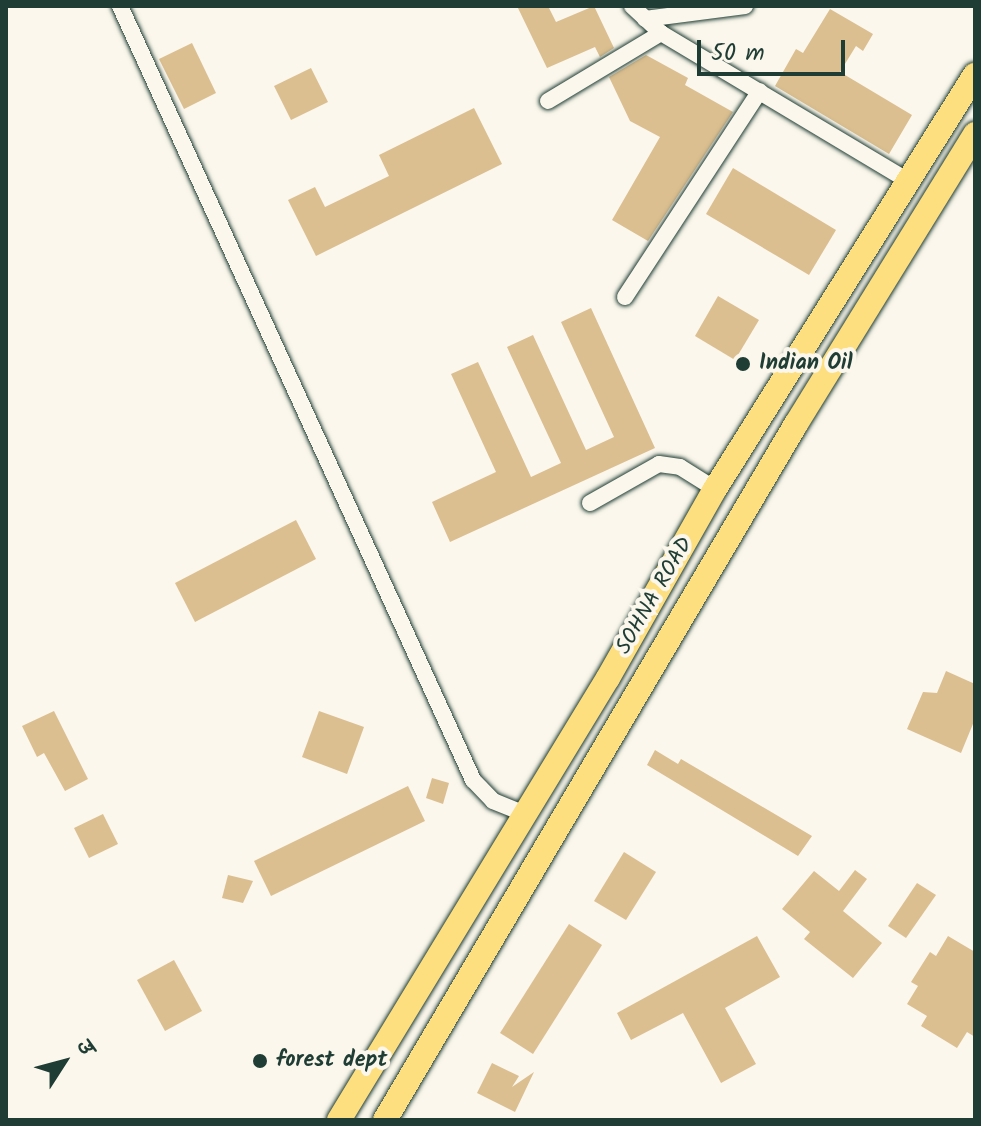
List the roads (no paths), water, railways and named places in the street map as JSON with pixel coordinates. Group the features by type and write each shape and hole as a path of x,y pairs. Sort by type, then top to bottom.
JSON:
{"main road":[{"name":"SOHNA ROAD","path":"339,1120 525,814 715,489 975,75"},
{"name":"SOHNA ROAD","path":"385,1120 789,437 975,134"}],"street":[{"path":"120,6 473,780 493,801 525,814"},
{"path":"632,6 661,33 908,181"},
{"path":"645,19 745,6"},
{"path":"548,101 661,33"},
{"path":"625,297 760,91"},
{"path":"590,503 659,464 680,467 715,489"}],"place":[{"name":"Indian Oil","path":"743,364"},
{"name":"forest dept","path":"260,1061"}]}
